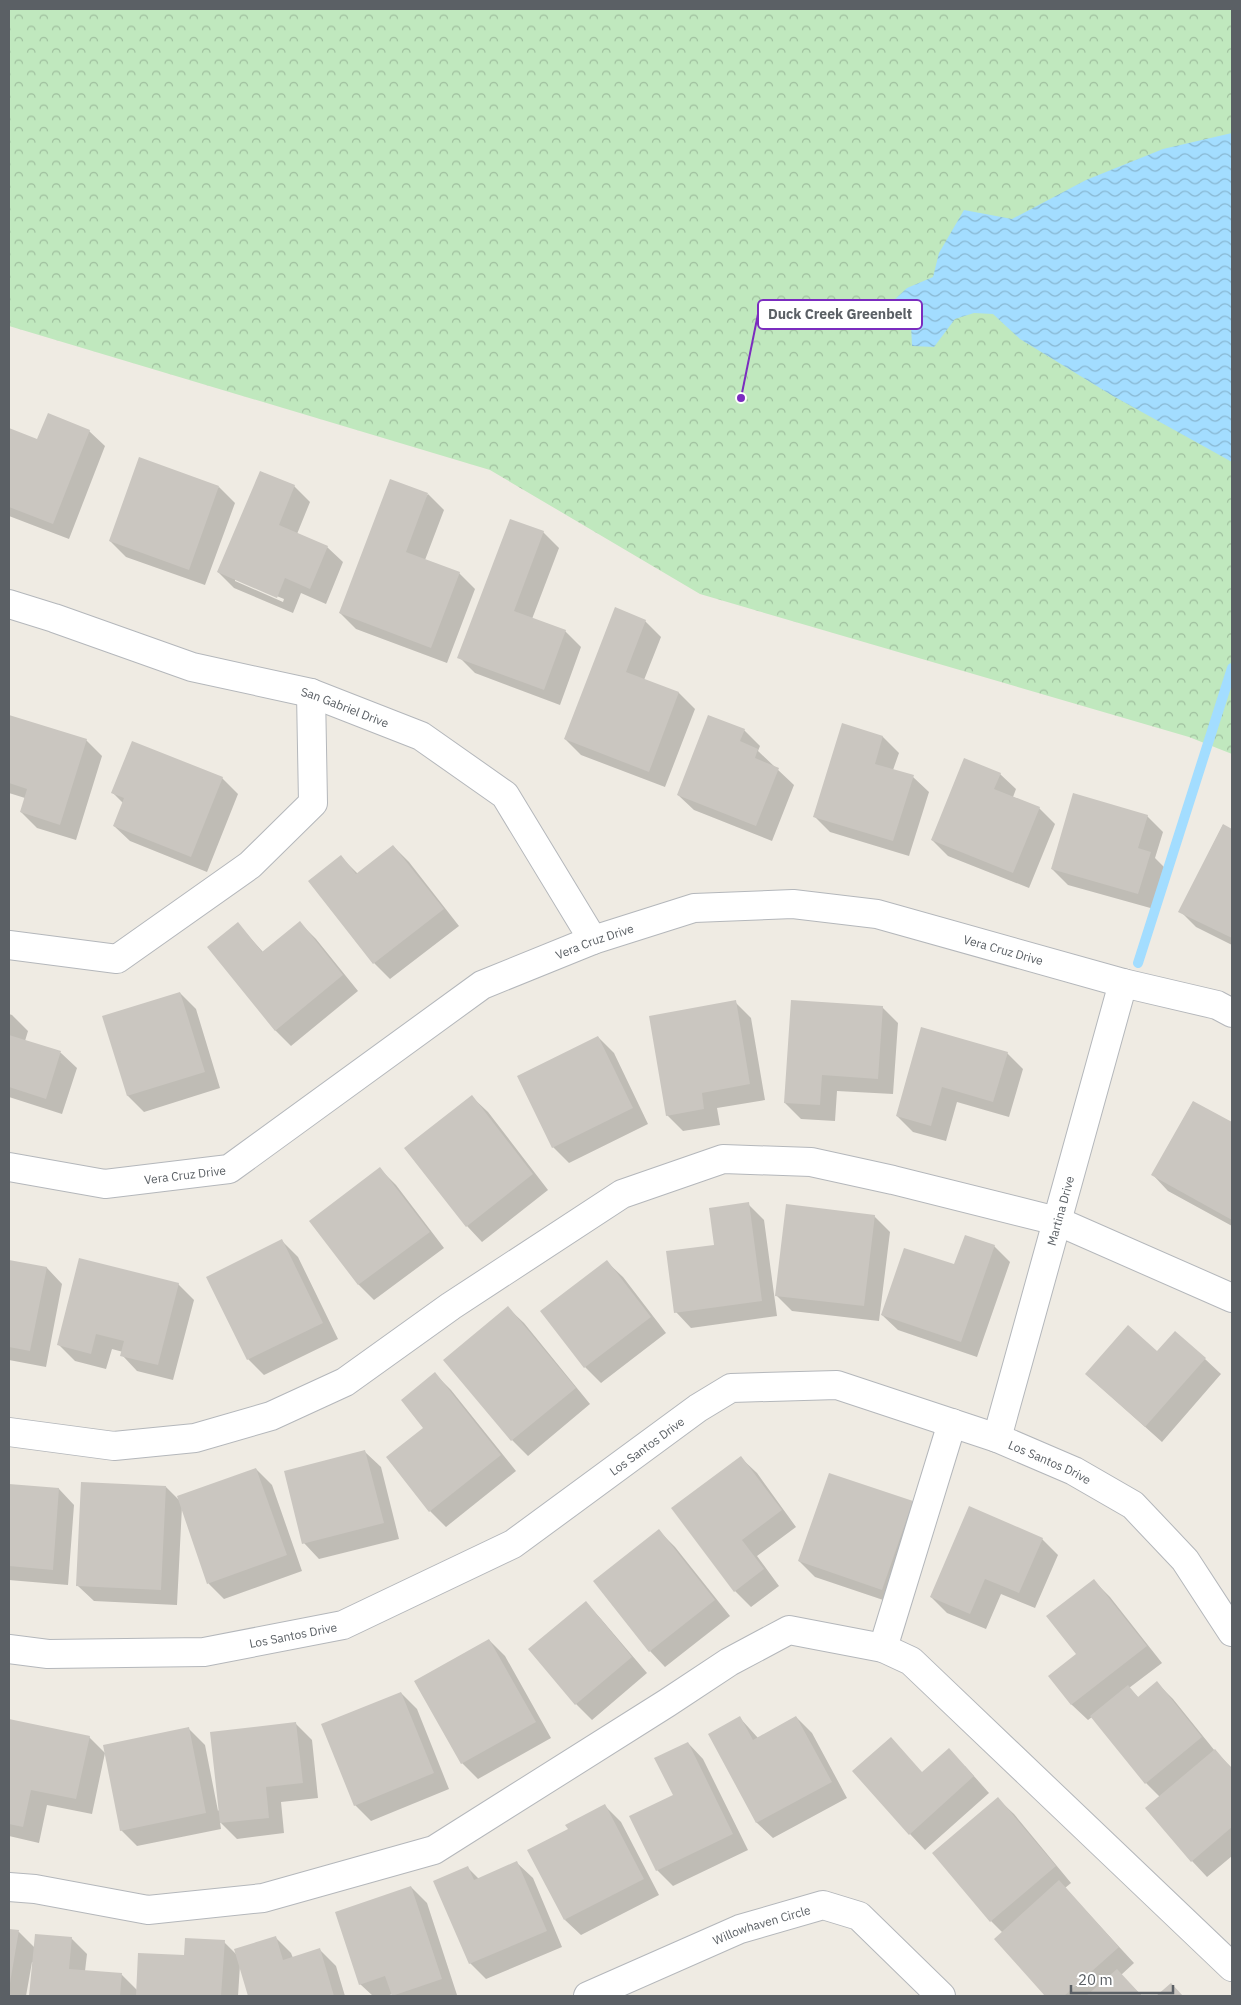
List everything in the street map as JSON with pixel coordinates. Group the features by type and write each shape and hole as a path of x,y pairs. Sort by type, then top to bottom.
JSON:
{"street":[{"name":"San Gabriel Drive","path":"9,604 192,667 311,693 421,736 505,795 593,940"},
{"path":"9,945 117,959 250,865 314,803 311,693"},
{"name":"Vera Cruz Drive","path":"9,1167 105,1184 229,1169 482,985 593,940 694,908 793,904 877,914 1123,984 1218,1006 1232,1013"},
{"name":"Martina Drive","path":"997,1438 1123,984"},
{"path":"9,1432 114,1446 195,1438 271,1416 345,1382 451,1306 622,1194 723,1159 810,1162 893,1180 1057,1221 1232,1298"},
{"name":"Los Santos Drive","path":"9,1649 48,1654 204,1652 343,1625 513,1544 698,1408 732,1388 838,1385 997,1438 1074,1471 1133,1504 1185,1560 1232,1632"},
{"path":"883,1648 952,1423"},
{"path":"9,1887 35,1889 148,1910 263,1898 434,1850 729,1662 789,1630 883,1648 911,1661 1232,1967"},
{"name":"Willowhaven Circle","path":"588,1996 740,1928 823,1905 860,1916 941,1996"}],"green space":[{"path":"9,9 1232,9 1232,754 1189,737 700,594 490,470 9,326"}],"water":[{"path":"1232,133 1232,462 1113,396 1020,339 993,314 974,313 955,319 934,347 912,346 911,324 897,317 891,303 907,288 933,277 939,253 964,210 1012,219 1086,180 1163,149"}],"building":[{"path":"48,413 90,430 53,524 9,507 9,428 37,439"},
{"path":"139,457 219,486 189,570 109,541"},
{"path":"260,471 295,485 279,525 328,546 310,589 285,578 277,598 217,572"},
{"path":"390,479 428,493 406,552 460,572 431,648 339,613"},
{"path":"510,519 544,531 514,611 566,630 544,690 457,658"},
{"path":"615,607 646,620 626,672 679,692 649,772 564,739"},
{"path":"9,715 87,739 60,825 20,812 27,789 9,783"},
{"path":"708,715 745,729 740,741 758,749 755,758 779,768 756,826 677,795"},
{"path":"842,723 883,736 875,764 914,775 893,841 813,817"},
{"path":"132,741 223,777 191,857 113,826 124,798 111,793"},
{"path":"964,758 1001,773 994,789 1040,807 1013,873 931,840"},
{"path":"1073,793 1148,815 1138,848 1151,852 1138,894 1051,869"},
{"path":"1223,824 1232,829 1232,938 1178,912"},
{"path":"393,845 444,909 373,964 308,881 341,855 356,874"},
{"path":"300,921 343,975 275,1031 207,947 238,922 262,952"},
{"path":"180,992 205,1072 127,1096 102,1016"},
{"path":"736,1000 750,1084 702,1093 704,1109 666,1116 649,1016"},
{"path":"791,1000 883,1006 878,1079 822,1075 820,1105 784,1103"},
{"path":"921,1027 1008,1052 993,1102 942,1087 931,1126 896,1116"},
{"path":"9,1035 61,1051 46,1099 9,1087"},
{"path":"598,1036 633,1108 552,1148 517,1076"},
{"path":"472,1095 533,1174 466,1227 404,1148"},
{"path":"1193,1101 1232,1122 1232,1220 1151,1175"},
{"path":"380,1167 430,1232 358,1285 309,1221"},
{"path":"749,1202 762,1301 674,1313 666,1251 714,1245 709,1208"},
{"path":"786,1204 875,1215 864,1306 775,1296"},
{"path":"965,1235 995,1245 961,1342 881,1315 904,1248 954,1264"},
{"path":"282,1239 323,1323 247,1360 206,1277"},
{"path":"79,1258 179,1283 158,1365 120,1356 124,1341 96,1334 91,1354 57,1345"},
{"path":"9,1260 47,1267 30,1351 9,1347"},
{"path":"607,1260 651,1317 584,1368 540,1311"},
{"path":"508,1306 576,1388 511,1441 443,1360"},
{"path":"1128,1325 1157,1351 1175,1331 1206,1358 1145,1427 1085,1374"},
{"path":"435,1372 501,1455 429,1512 386,1457 423,1428 401,1400"},
{"path":"365,1450 384,1523 302,1544 284,1471"},
{"path":"741,1456 782,1510 742,1540 764,1569 734,1592 671,1508"},
{"path":"256,1468 287,1555 207,1584 177,1496"},
{"path":"829,1473 913,1501 882,1590 798,1561"},
{"path":"81,1482 166,1486 161,1590 76,1586"},
{"path":"9,1484 59,1488 53,1570 9,1566"},
{"path":"969,1506 1043,1538 1019,1593 985,1579 970,1614 930,1597"},
{"path":"659,1529 715,1600 649,1652 593,1581"},
{"path":"1094,1579 1147,1646 1071,1705 1048,1676 1076,1654 1046,1616"},
{"path":"586,1601 632,1657 575,1705 528,1649"},
{"path":"489,1639 536,1722 461,1764 414,1681"},
{"path":"1157,1681 1202,1737 1145,1784 1090,1716 1128,1685 1138,1697"},
{"path":"401,1692 434,1773 354,1806 321,1724"},
{"path":"740,1716 753,1740 796,1716 832,1782 756,1823 708,1734"},
{"path":"9,1719 90,1736 76,1799 31,1790 23,1827 9,1824"},
{"path":"296,1722 303,1783 266,1787 269,1818 220,1823 210,1732"},
{"path":"189,1727 206,1813 120,1831 103,1745"},
{"path":"891,1737 922,1772 949,1748 974,1776 909,1835 852,1771"},
{"path":"688,1742 733,1834 656,1871 629,1816 673,1795 654,1758"},
{"path":"1215,1749 1232,1769 1232,1827 1191,1862 1145,1808"},
{"path":"998,1797 1056,1866 990,1922 932,1853"},
{"path":"605,1804 644,1879 564,1920 527,1850 568,1829 565,1825"},
{"path":"517,1861 547,1931 469,1964 433,1881 468,1866 474,1880"},
{"path":"1059,1880 1119,1947 1064,1996 1045,1996 994,1939"},
{"path":"411,1886 442,1979 392,1996 385,1976 359,1985 335,1912"},
{"path":"9,1929 19,1930 10,1983 9,1983"},
{"path":"35,1934 72,1937 69,1969 122,1973 120,1996 29,1996"},
{"path":"276,1936 283,1960 320,1948 334,1996 248,1996 234,1949"},
{"path":"185,1938 225,1940 221,1996 136,1996 138,1953 184,1955"},
{"path":"1117,1969 1142,1996 1086,1996"},
{"path":"1171,1983 1183,1996 1156,1996"}],"waterway":[{"path":"1138,963 1232,668"}],"place":[{"name":"Duck Creek Greenbelt","path":"741,398"}]}
